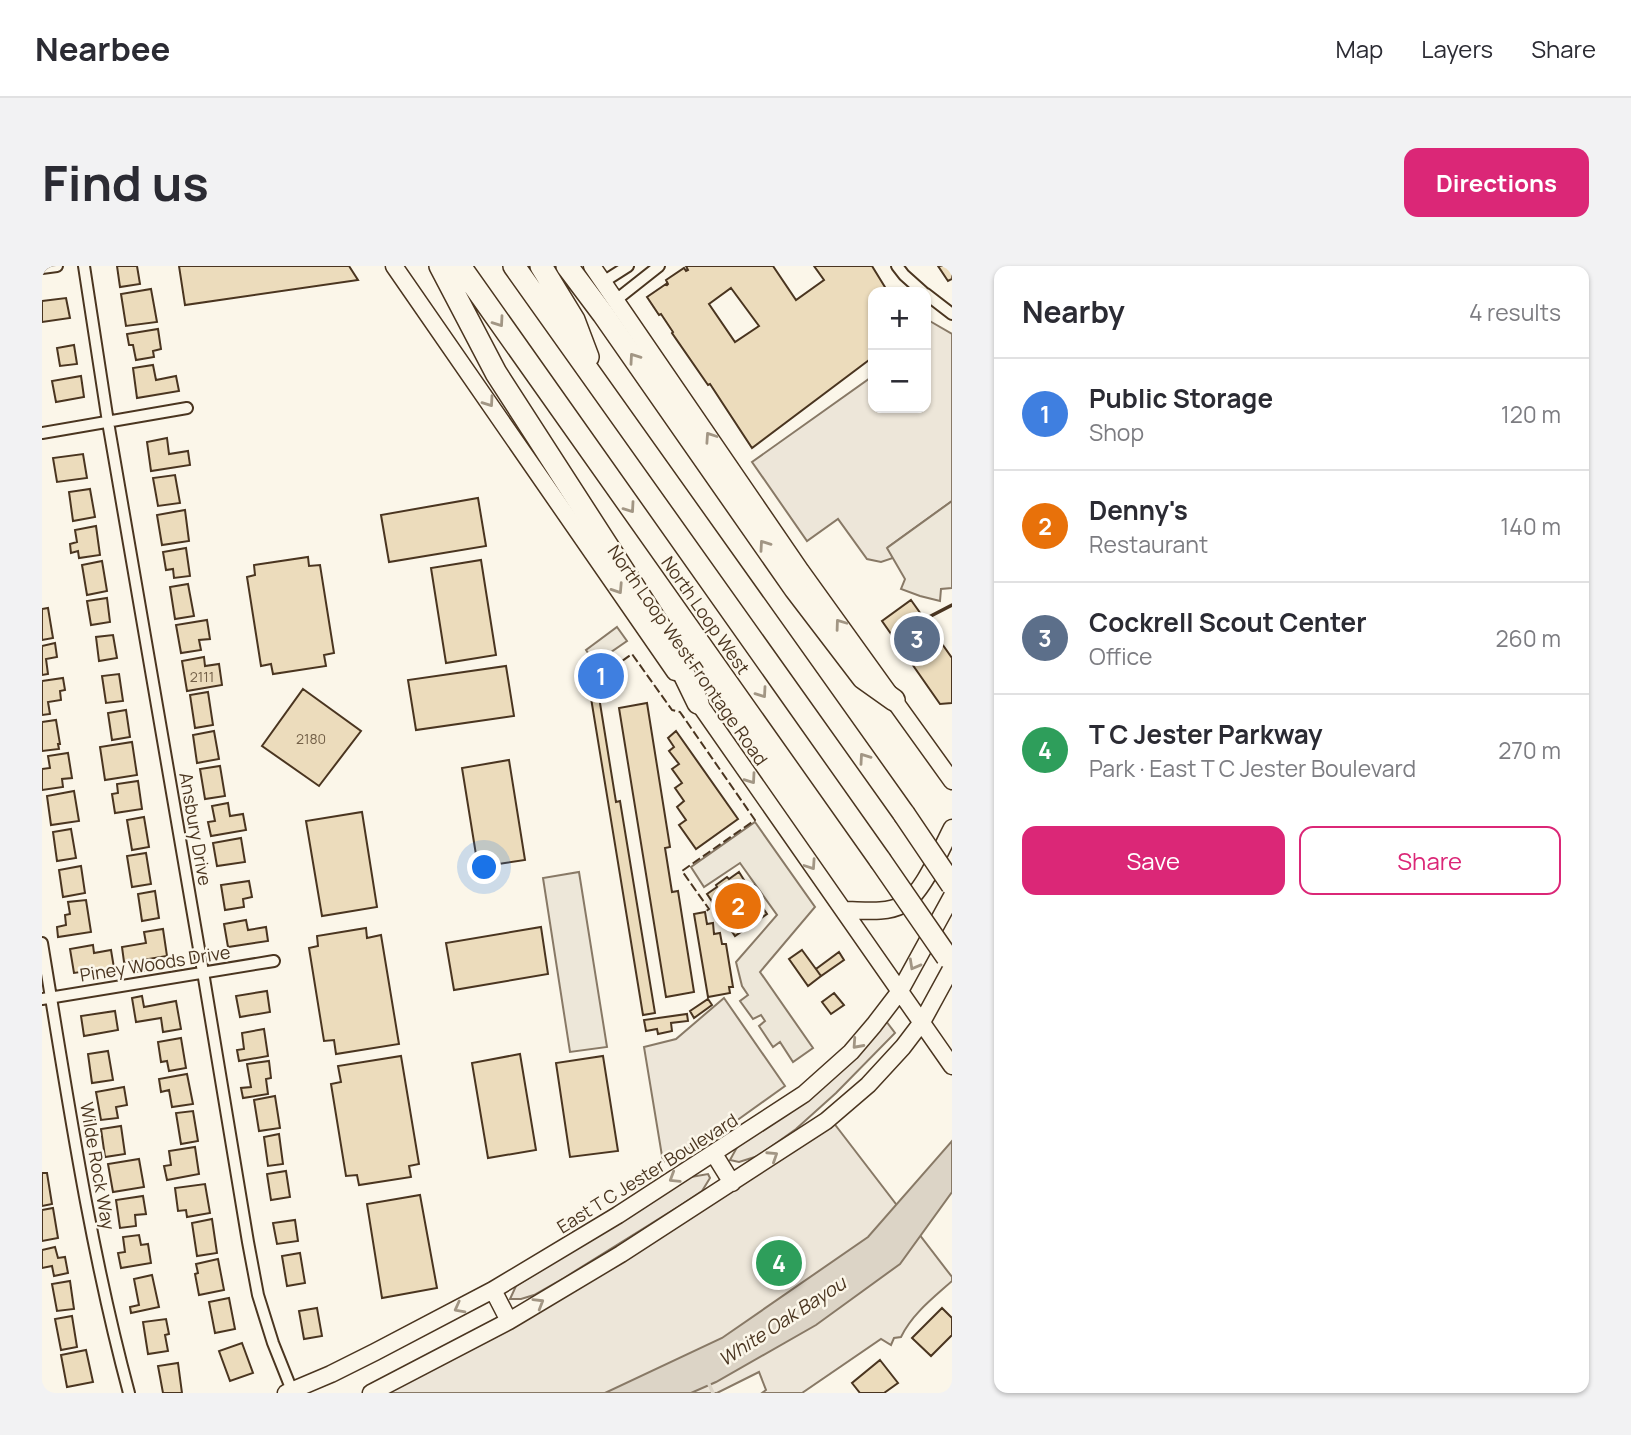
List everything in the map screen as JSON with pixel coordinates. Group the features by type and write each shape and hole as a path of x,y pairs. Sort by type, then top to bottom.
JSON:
{"highway":[{"path":"440,266 496,373 665,635 698,703"},
{"name":"North Loop West","path":"460,266 952,965"},
{"path":"514,266 952,885"},
{"path":"541,266 574,320 598,384"},
{"path":"567,266 609,307 795,589 863,678 894,700"}],"street":[{"path":"42,268 57,266"},
{"name":"Ansbury Drive","path":"84,266 108,422 248,1242 258,1295 290,1392"},
{"name":"North Loop West Frontage Road","path":"394,266 652,641 952,1066"},
{"path":"592,266 603,282 609,307 659,266"},
{"path":"603,282 628,266"},
{"path":"897,266 918,287"},
{"path":"931,298 952,314"},
{"path":"42,433 187,408"},
{"path":"894,700 952,780"},
{"path":"843,910 884,910 902,905 916,894 952,828"},
{"name":"East T C Jester Boulevard","path":"290,1392 375,1352 493,1290 586,1235 804,1094 862,1039 900,991 952,896"},
{"name":"Wilde Rock Way","path":"42,943 47,998 88,1217 130,1393"},
{"name":"Piney Woods Drive","path":"47,998 274,961"},
{"path":"371,1393 509,1321 621,1254 810,1133 841,1109 884,1068 922,1022 952,965"},
{"path":"714,1154 732,1183"},
{"path":"493,1290 509,1321"}],"shaded area":[{"path":"931,322 952,334 952,501 888,547 893,558 881,562 867,559 838,519 807,541 752,462 868,380 868,413 931,413"},
{"path":"952,501 952,588 941,589 940,601 901,589 905,579 887,548"},
{"path":"617,627 627,641 595,663 586,650"},
{"path":"755,822 815,907 760,972 813,1048 793,1062 780,1042 773,1047 759,1026 765,1021 761,1015 753,1019 740,1001 748,995 742,986 736,962 777,915 740,863 704,887 691,867"},
{"path":"579,872 607,1047 570,1052 543,878"},
{"path":"724,998 785,1086 725,1129 663,1162 644,1047 676,1039"},
{"path":"886,1021 895,1033 796,1129 758,1156 739,1162 730,1160 741,1140"},
{"path":"833,1122 952,1277 952,1281 911,1321 901,1337 894,1338 891,1345 881,1339 802,1393 762,1393 766,1390 759,1372 717,1393 382,1393"},
{"path":"708,1174 710,1178 702,1191 681,1205 534,1295 510,1299 516,1286 691,1177"}],"water":[{"name":"White Oak Bayou","path":"952,1141 952,1192 900,1264 816,1325 716,1382 691,1393 605,1393 722,1338 868,1237"}],"building":[{"path":"117,266 137,266 140,284 120,287"},
{"path":"179,266 349,266 358,280 185,305"},
{"path":"686,266 773,266 796,300 824,280 814,266 872,266 885,287 868,287 868,361 752,448 647,297 667,285 666,280 684,268 686,271","holes":["731,288 759,326 735,342 709,304"]},
{"path":"938,266 952,266 952,279 948,281"},
{"path":"151,289 157,322 126,326 121,294"},
{"path":"66,298 70,318 42,322 42,301"},
{"path":"158,329 161,349 153,351 154,357 136,360 127,334"},
{"path":"74,345 77,364 60,366 57,348"},
{"path":"153,365 156,380 176,376 179,391 137,398 133,368"},
{"path":"81,376 84,397 56,402 52,381"},
{"path":"167,438 169,454 188,451 190,465 151,471 147,442"},
{"path":"83,454 87,478 57,482 53,458"},
{"path":"175,475 180,503 158,506 153,478"},
{"path":"90,489 95,517 73,521 69,492"},
{"path":"478,498 486,546 389,562 381,515"},
{"path":"185,510 189,541 162,545 157,515"},
{"path":"96,526 100,555 79,558 78,551 71,553 70,544 77,542 75,530"},
{"path":"186,548 190,576 174,578 173,569 166,570 163,552"},
{"path":"308,557 309,566 320,565 334,653 324,655 326,666 273,674 271,664 261,666 247,577 255,575 254,565"},
{"path":"481,560 496,655 446,663 431,568"},
{"path":"102,561 107,591 87,595 82,565"},
{"path":"188,584 194,616 175,619 170,587"},
{"path":"107,598 110,622 91,625 87,601"},
{"path":"911,600 952,658 952,703 940,704 882,621"},
{"path":"48,608 53,638 42,640 42,609"},
{"path":"207,620 210,639 199,640 201,650 181,653 176,625"},
{"path":"113,635 117,658 99,661 96,637"},
{"path":"55,643 57,657 46,659 48,674 42,675 42,646"},
{"path":"204,657 205,666 219,664 222,685 187,691 182,661"},
{"path":"596,664 612,669 609,679 612,680 610,692 591,690"},
{"path":"506,666 514,716 416,730 408,680"},
{"path":"119,674 123,701 106,703 102,676"},
{"path":"63,678 65,690 60,691 61,700 48,702 50,714 42,715 42,681"},
{"path":"303,689 361,731 319,786 262,746"},
{"path":"208,692 213,725 195,728 190,695"},
{"path":"599,697 616,802 620,801 655,1013 643,1015 591,698"},
{"path":"647,703 670,847 665,848 672,892 678,891 694,992 666,997 619,708"},
{"path":"126,710 130,737 112,740 108,713"},
{"path":"56,720 59,749 42,751 42,722"},
{"path":"214,731 219,759 197,763 193,735"},
{"path":"676,731 738,819 696,849 679,825 686,820 677,807 684,801 675,788 682,783 672,769 679,764 669,751 674,747 668,738"},
{"path":"132,742 137,775 105,780 100,747"},
{"path":"68,753 72,778 62,779 63,787 42,790 42,769 50,768 48,756"},
{"path":"509,760 525,860 478,867 462,768"},
{"path":"220,766 225,796 205,799 200,769"},
{"path":"138,781 142,809 115,813 112,794 118,793 117,784"},
{"path":"74,791 79,821 51,825 47,796"},
{"path":"228,803 230,816 243,814 246,830 211,836 208,822 215,821 212,806"},
{"path":"362,812 377,907 322,916 306,821"},
{"path":"144,817 149,847 132,850 127,820"},
{"path":"71,829 76,858 57,861 53,832"},
{"path":"241,838 245,862 217,866 213,843"},
{"path":"146,853 151,884 132,887 127,856"},
{"path":"81,866 85,893 63,897 59,870"},
{"path":"739,872 749,888 754,885 761,895 756,898 767,914 735,936 707,894 727,877 729,879"},
{"path":"249,881 252,897 243,899 244,907 225,910 221,885"},
{"path":"155,891 159,918 142,921 138,894"},
{"path":"86,900 91,932 58,937 57,927 66,925 65,915 70,914 68,902"},
{"path":"705,912 707,924 713,923 714,934 720,933 722,944 726,944 733,987 729,987 730,993 708,997 694,914"},
{"path":"246,920 248,930 266,927 268,941 228,947 224,924"},
{"path":"541,927 548,974 454,990 446,943"},
{"path":"366,928 367,938 381,935 399,1044 336,1054 334,1040 324,1041 309,948 318,946 317,936"},
{"path":"163,929 167,956 142,960 144,971 135,972 133,961 124,962 122,947 146,943 144,932"},
{"path":"93,945 94,953 111,950 115,974 104,976 103,969 74,973 70,949"},
{"path":"802,950 821,976 808,986 789,959"},
{"path":"839,952 844,960 821,976 816,969"},
{"path":"267,991 270,1012 240,1017 236,996"},
{"path":"834,993 844,1005 831,1014 822,1002"},
{"path":"142,996 144,1007 176,1001 181,1029 163,1032 161,1018 136,1022 132,998"},
{"path":"708,999 712,1005 694,1018 690,1011"},
{"path":"115,1011 118,1030 84,1036 81,1016"},
{"path":"687,1014 688,1021 671,1023 672,1031 658,1034 657,1029 646,1031 644,1020"},
{"path":"264,1029 268,1056 239,1061 237,1050 244,1049 242,1033"},
{"path":"181,1038 186,1068 169,1071 167,1061 161,1062 158,1042"},
{"path":"108,1051 113,1080 92,1083 88,1054"},
{"path":"520,1054 536,1150 488,1158 472,1063"},
{"path":"401,1056 419,1164 409,1166 411,1177 359,1185 357,1175 346,1176 331,1084 341,1082 338,1066"},
{"path":"603,1056 618,1151 570,1157 556,1063"},
{"path":"269,1061 271,1078 266,1079 268,1094 243,1098 241,1088 251,1087 247,1064"},
{"path":"187,1074 193,1104 172,1107 169,1090 161,1092 159,1079"},
{"path":"124,1087 127,1105 116,1107 118,1118 101,1120 96,1092"},
{"path":"275,1096 280,1128 259,1131 254,1100"},
{"path":"193,1111 198,1141 181,1144 176,1113"},
{"path":"121,1126 125,1154 105,1157 101,1129"},
{"path":"279,1134 283,1164 268,1166 264,1137"},
{"path":"195,1147 199,1174 167,1180 164,1166 171,1165 169,1151"},
{"path":"139,1159 144,1187 113,1192 108,1164"},
{"path":"286,1171 290,1197 271,1200 267,1174"},
{"path":"42,1173 47,1173 52,1204 42,1206"},
{"path":"205,1184 210,1213 187,1217 186,1210 178,1211 175,1188"},
{"path":"420,1195 437,1288 382,1298 367,1204"},
{"path":"143,1196 146,1214 135,1215 136,1226 120,1228 116,1200"},
{"path":"53,1208 58,1238 42,1241 42,1210"},
{"path":"212,1219 217,1253 197,1256 192,1223"},
{"path":"295,1220 298,1241 277,1244 273,1223"},
{"path":"139,1235 141,1245 148,1244 151,1263 121,1268 118,1253 125,1252 123,1237"},
{"path":"55,1247 58,1258 65,1257 68,1273 54,1276 52,1266 42,1268 42,1250"},
{"path":"300,1253 305,1283 287,1286 282,1256"},
{"path":"218,1259 224,1290 199,1295 196,1264"},
{"path":"152,1275 159,1307 131,1313 130,1307 139,1305 134,1279"},
{"path":"70,1281 74,1309 57,1311 52,1284"},
{"path":"229,1298 235,1329 215,1333 209,1302"},
{"path":"317,1308 322,1336 304,1339 299,1311"},
{"path":"942,1308 952,1318 952,1335 931,1356 912,1338"},
{"path":"72,1316 77,1347 61,1350 55,1319"},
{"path":"166,1319 168,1351 148,1354 143,1322"},
{"path":"242,1343 253,1373 230,1381 219,1351"},
{"path":"86,1350 93,1382 67,1387 61,1355"},
{"path":"880,1360 898,1383 884,1393 860,1393 852,1383"},
{"path":"178,1363 182,1393 163,1393 158,1366"}],"waterway":[{"path":"708,1382 713,1393"}],"fence":[{"path":"612,668 632,654 672,710 680,712 755,820 682,871 709,909 705,912"}],"wall":[{"path":"927,618 952,605"}],"place":[{"name":"Cockrell Scout Center","path":"917,639"},
{"name":"Public Storage","path":"601,676"},
{"name":"Denny's","path":"738,906"},
{"name":"T C Jester Parkway","path":"779,1263"}]}
